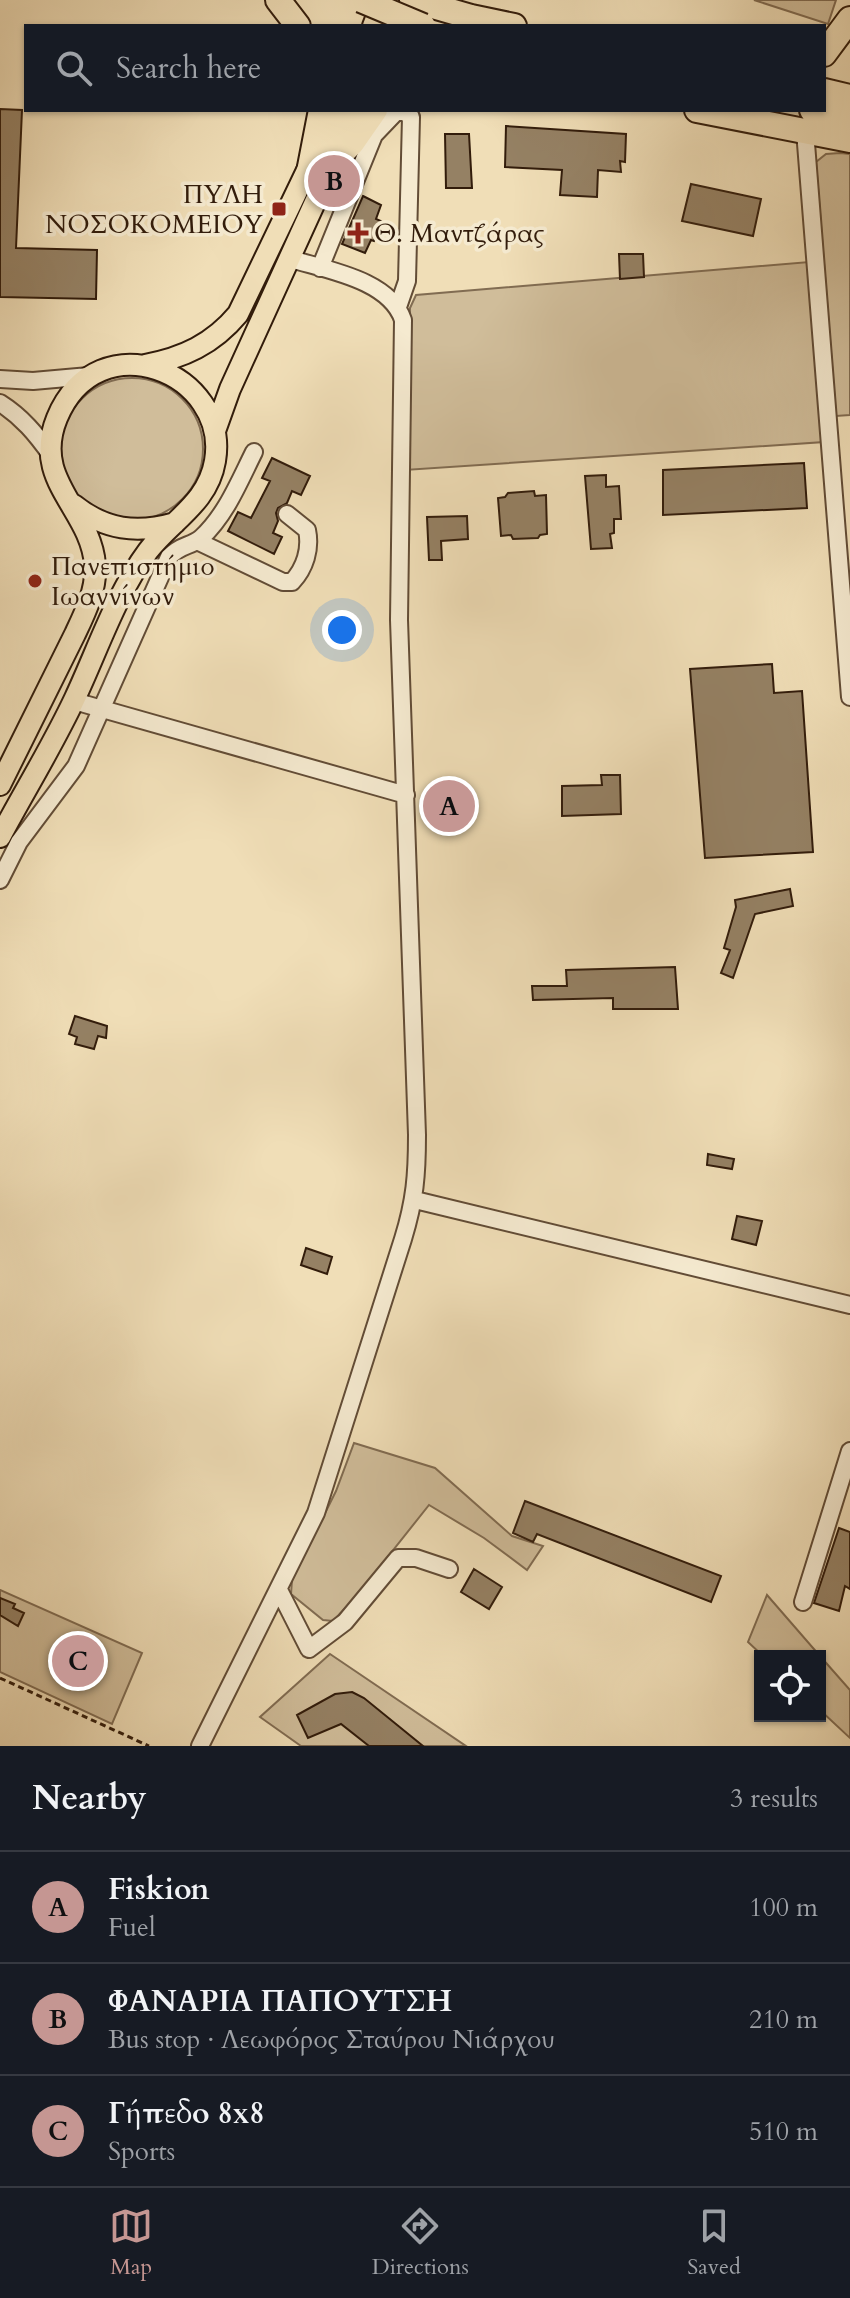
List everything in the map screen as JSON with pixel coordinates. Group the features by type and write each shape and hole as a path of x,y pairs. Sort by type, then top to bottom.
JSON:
{"highway":[{"path":"278,0 296,24"},
{"path":"361,0 422,14 499,24"},
{"path":"826,51 850,19"},
{"path":"826,91 850,97"},
{"path":"309,172 321,112"},
{"path":"337,158 374,112"},
{"path":"717,112 809,121 850,119"},
{"path":"809,121 850,140"}],"main road":[{"path":"374,24 383,0"},
{"path":"394,24 404,0"},
{"path":"0,785 75,634 92,591 95,567 89,536 56,483 51,455 56,420 73,393 89,376 116,365 145,365 192,351 213,340 227,327 238,314 309,172 335,112"},
{"path":"215,431 230,389 356,112"},
{"path":"0,837 74,701 129,582 149,551 197,503 209,484 216,454 215,431 207,410 181,381 145,365"},
{"path":"66,499 101,523 118,528 155,529 175,523"}],"street":[{"path":"320,268 374,135 396,112 405,112 411,117 407,281 398,307"},
{"path":"809,121 850,697"},
{"path":"200,1746 304,1540 328,1481 415,1200 417,1135 399,563 403,320 398,307 376,288 291,259"},
{"path":"0,379 33,381 89,376"},
{"path":"0,403 18,415 51,455"},
{"path":"0,880 19,842 76,766 169,557 180,546 197,541 218,520 254,452"},
{"path":"197,541 283,582 292,582 299,575 310,545 307,530 287,514"},
{"path":"74,701 406,795"},
{"path":"415,1200 850,1305"},
{"path":"803,1602 843,1495 850,1451"},
{"path":"279,1590 309,1649 345,1622 398,1558 416,1558 449,1569"}],"path":[{"path":"0,1678 149,1746"}],"shaded area":[{"path":"754,0 836,0 828,24"},
{"path":"826,154 850,154 850,415 836,416 816,162"},
{"path":"809,262 824,442 405,470 410,308 416,295"},
{"path":"132,378 159,383 183,398 198,422 203,449 198,476 183,500 159,515 132,520 105,515 81,500 66,476 61,449 66,422 81,398 105,383"},
{"path":"354,1443 435,1468 512,1536 543,1546 527,1570 484,1538 429,1505 355,1598 333,1621 323,1620 291,1594 292,1580 336,1491"},
{"path":"0,1590 142,1653 112,1724 0,1672"},
{"path":"767,1595 815,1650 757,1650 748,1642"},
{"path":"330,1654 466,1746 301,1746 260,1717"},
{"path":"826,1663 850,1690 850,1738 826,1716"}],"building":[{"path":"0,109 22,110 16,248 97,250 96,299 0,297"},
{"path":"506,126 626,134 625,162 620,161 621,172 598,170 597,197 560,195 562,170 505,167"},
{"path":"445,134 469,134 472,188 446,188"},
{"path":"691,184 761,199 753,236 682,221"},
{"path":"363,196 381,205 376,219 381,221 379,230 365,253 342,244"},
{"path":"619,254 643,254 644,277 620,279"},
{"path":"272,458 310,476 301,495 292,491 287,503 278,508 278,521 273,533 282,537 274,554 228,531 238,512 251,518 270,481 262,478"},
{"path":"804,463 807,508 663,515 663,470"},
{"path":"606,475 606,487 619,486 621,519 614,519 614,533 610,534 612,548 591,549 585,476"},
{"path":"534,491 535,496 546,495 547,534 538,538 501,536 498,498 508,493"},
{"path":"467,516 468,539 441,541 442,560 429,560 427,517"},
{"path":"772,664 774,693 802,691 813,852 705,858 690,669"},
{"path":"601,775 620,775 621,814 562,816 562,786 602,785"},
{"path":"790,889 793,906 755,914 733,978 721,973 730,950 724,948 736,907 735,900"},
{"path":"675,967 678,1009 613,1009 613,998 533,1000 532,986 567,986 566,970"},
{"path":"75,1016 107,1026 106,1038 98,1036 94,1049 75,1044 77,1037 69,1034"},
{"path":"708,1154 734,1159 732,1169 707,1165"},
{"path":"737,1216 762,1221 756,1245 732,1239"},
{"path":"306,1248 332,1257 327,1274 301,1265"},
{"path":"525,1501 721,1576 711,1602 537,1534 533,1542 513,1533"},
{"path":"839,1528 850,1532 850,1589 845,1586 839,1611 814,1603"},
{"path":"474,1569 502,1587 489,1609 461,1592"},
{"path":"0,1598 15,1604 13,1608 24,1613 18,1626 0,1615"},
{"path":"352,1692 364,1698 423,1746 369,1746 341,1724 308,1738 297,1715 335,1694"}],"place":[{"name":"ΦΑΝΑΡΙΑ ΠΑΠΟΥΤΣΗ","path":"334,181"},
{"name":"ΠΥΛΗ ΝΟΣΟΚΟΜΕΙΟΥ","path":"279,209"},
{"name":"Θ. Μαντζάρας","path":"358,233"},
{"name":"Πανεπιστήμιο Ιωαννίνων","path":"35,581"},
{"name":"Fiskion","path":"449,806"},
{"name":"Γήπεδο 8x8","path":"78,1661"}]}
